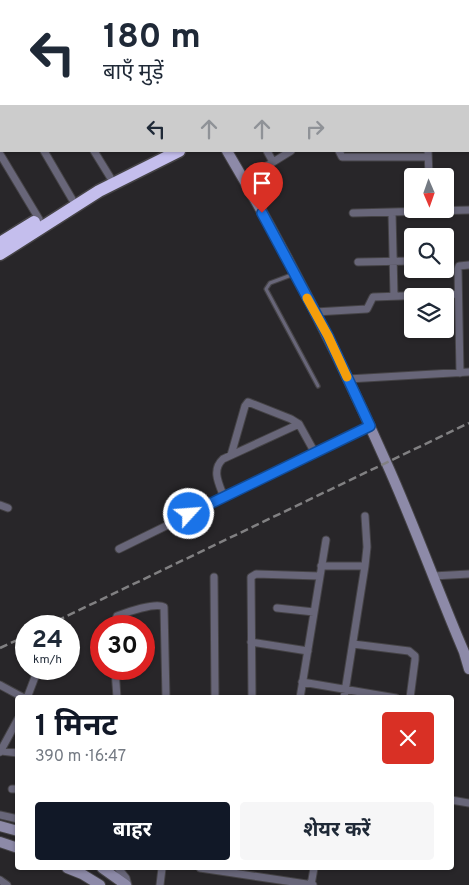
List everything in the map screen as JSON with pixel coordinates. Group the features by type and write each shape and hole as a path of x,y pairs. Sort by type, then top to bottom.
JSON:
{"highway":[{"path":"0,243 110,177 159,152"},
{"path":"0,254 99,191 177,152"}],"main road":[{"path":"228,152 315,312 370,426 465,647 469,669"},
{"path":"0,826 15,830"},
{"path":"0,842 15,847"},
{"path":"72,870 100,885"},
{"path":"105,870 127,885"}],"street":[{"path":"45,152 72,199"},
{"path":"95,152 110,177"},
{"path":"268,152 274,162"},
{"path":"244,180 289,152"},
{"path":"340,152 342,157 428,154 429,168"},
{"path":"0,154 39,219"},
{"path":"454,210 469,210"},
{"path":"353,213 404,211"},
{"path":"392,212 394,296"},
{"path":"358,262 404,261"},
{"path":"460,373 458,269 459,266 469,265"},
{"path":"315,312 364,309 369,307 370,300 373,297 458,294"},
{"path":"348,379 469,372"},
{"path":"231,455 245,406 248,402 299,424 315,453"},
{"path":"224,497 217,480 219,462 299,424"},
{"path":"119,549 370,426"},
{"path":"0,505 8,508"},
{"path":"344,695 365,566 367,547 365,516"},
{"path":"300,695 326,540"},
{"path":"321,566 365,566"},
{"path":"433,576 469,574"},
{"path":"252,695 250,580 253,575 319,576"},
{"path":"214,577 215,695"},
{"path":"119,615 158,605 164,608 166,695"},
{"path":"277,608 314,612"},
{"path":"251,642 308,651"},
{"path":"353,644 413,653 415,660 410,695"},
{"path":"26,695 33,680"},
{"path":"116,680 117,695"},
{"path":"302,682 379,695"},
{"path":"0,685 19,695"},
{"path":"15,723 3,741 0,751 15,753"},
{"path":"454,800 469,803"},
{"path":"0,815 15,818"},
{"path":"120,870 126,878 127,885"},
{"path":"160,885 162,870"},
{"path":"213,870 311,885 314,870"},
{"path":"0,880 7,885"}],"lane":[{"path":"295,274 270,283 266,289 318,386"}],"railway":[{"path":"69,615 469,423"},
{"path":"0,648 15,641"}],"slow traffic":[{"path":"307,298 328,336 347,377"}],"route":[{"path":"189,514 370,426 328,336 262,213"}]}
